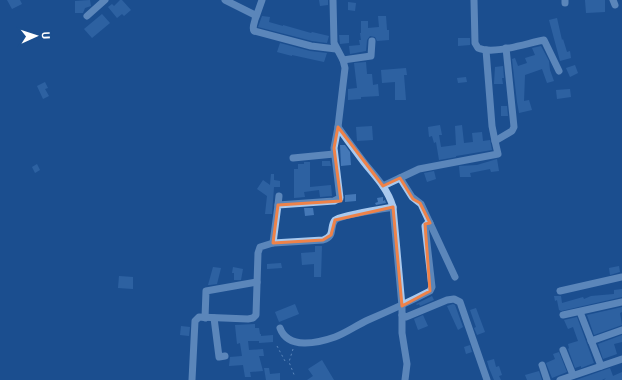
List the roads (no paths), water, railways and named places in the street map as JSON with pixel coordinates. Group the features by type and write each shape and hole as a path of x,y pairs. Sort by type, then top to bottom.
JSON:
{"street":[{"path":"94,9 95,0"},
{"path":"87,16 105,0"},
{"path":"225,0 255,15 256,17"},
{"path":"262,0 253,28 254,31 311,46 336,49"},
{"path":"278,205 334,201 339,200 340,197 334,148 338,128 345,68 343,60 336,49 334,39 333,0"},
{"path":"474,0 475,43 478,48 486,50 506,48 544,40 559,71"},
{"path":"343,60 371,56 372,41"},
{"path":"494,141 512,131 514,128 506,48"},
{"path":"383,186 419,169 498,154 492,126 486,50"},
{"path":"338,128 383,186 391,199 393,206 402,306 402,333 407,364 405,380"},
{"path":"293,158 334,154"},
{"path":"400,178 412,197 420,203 455,276"},
{"path":"273,243 279,196"},
{"path":"192,380 195,321 199,317 248,319 256,315 258,249 263,245 273,243 327,239 331,235 334,222 336,220 350,215 393,206"},
{"path":"280,328 282,333 296,343 314,342 335,337 367,320 402,306 431,289 426,226 430,223"},
{"path":"560,291 622,276"},
{"path":"205,318 206,291 257,282"},
{"path":"402,315 406,317 447,300 454,299 460,302 487,380"},
{"path":"563,315 622,302"},
{"path":"580,312 601,366"},
{"path":"214,318 219,357 225,356"},
{"path":"591,341 622,330"},
{"path":"563,350 573,375"},
{"path":"560,380 622,359"},
{"path":"542,365 546,380"}]}
